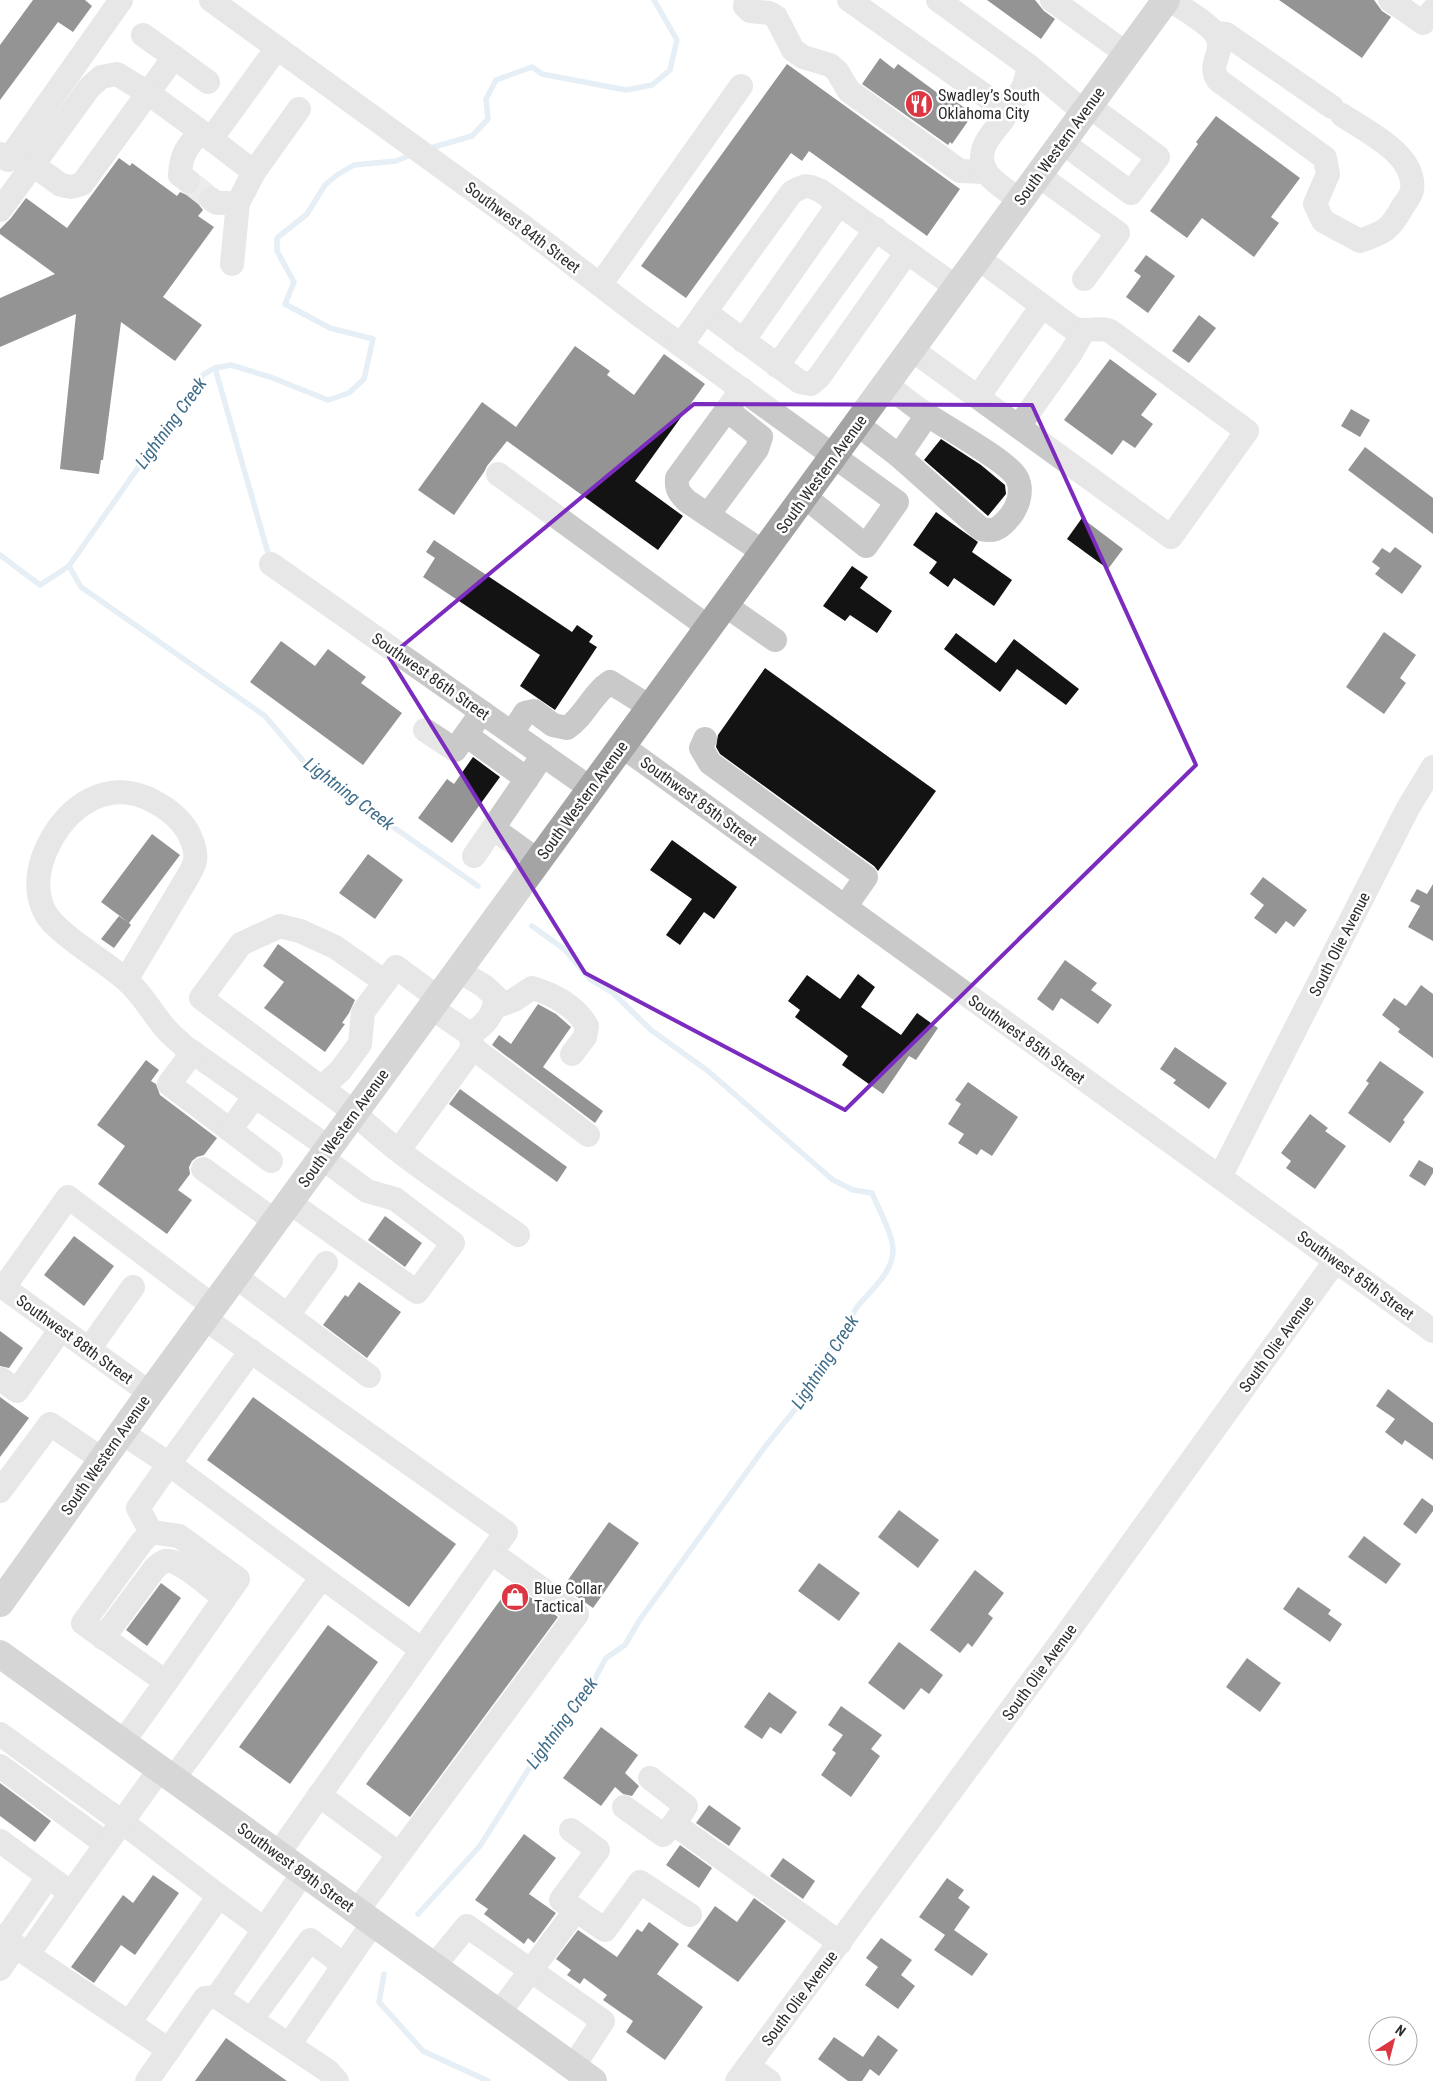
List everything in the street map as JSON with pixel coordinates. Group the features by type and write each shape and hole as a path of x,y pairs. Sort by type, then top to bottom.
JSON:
{"main road":[{"name":"South Western Avenue","path":"0,1603 234,1276 1166,0"},
{"name":"Southwest 89th Street","path":"0,1654 583,2074"}],"street":[{"path":"0,154 8,160 121,0"},
{"name":"Southwest 84th Street","path":"212,0 437,163 681,345 897,502 866,546 804,496"},
{"path":"746,0 745,6 750,11 769,13 776,17 793,50 803,57 830,66 837,71 849,91 857,97 960,170 984,172 1020,200"},
{"path":"849,0 1001,107 1004,118 984,146 981,161 984,172"},
{"path":"938,0 1086,109 1158,157 1131,193 1062,142"},
{"path":"1170,0 1216,33 1226,34 1401,156 1411,172 1412,190 1394,222 1382,234 1360,241 1323,221 1315,204 1328,174 1325,158 1218,80 1214,73 1214,65 1220,45 1216,33"},
{"path":"1390,0 1428,16"},
{"path":"1066,4 1127,54"},
{"path":"143,35 208,82"},
{"path":"188,181 180,175 181,162 187,147 206,135 277,48"},
{"path":"33,165 61,185 71,187 82,184 174,57"},
{"path":"1001,107 1017,98 1023,92 1029,66"},
{"path":"0,210 89,88 101,77 117,74 206,135 254,172"},
{"path":"600,285 741,86"},
{"path":"232,264 238,203 254,172 299,109"},
{"path":"1038,175 1118,233 1084,279"},
{"path":"681,345 792,192 809,185 821,190 956,287"},
{"path":"211,199 217,203 238,203"},
{"path":"743,341 839,204"},
{"path":"777,366 876,229"},
{"path":"705,312 800,382 811,384 820,377 907,252"},
{"path":"911,349 1171,537 1247,431 1110,332 1097,329 1083,332 1071,327 978,258"},
{"path":"978,397 1042,306"},
{"path":"1019,426 1071,353 1083,332"},
{"path":"857,424 899,456 981,529 990,532 1001,527 1012,515 1020,496 1017,478 1012,472 1006,466 927,415 886,384"},
{"path":"742,389 677,478 676,486 679,494 763,552"},
{"path":"708,515 757,449 761,437 727,410"},
{"path":"899,456 927,415"},
{"path":"498,474 708,627"},
{"name":"Southwest 86th Street","path":"271,564 590,788"},
{"path":"725,605 775,640"},
{"path":"512,733 525,713 534,711 553,725 567,728 577,721 601,689 610,682 650,707"},
{"path":"424,730 455,750 482,712"},
{"path":"466,735 528,779"},
{"path":"705,738 701,748 710,763 866,877 845,907"},
{"name":"Southwest 85th Street","path":"622,746 1433,1330"},
{"path":"474,856 543,755"},
{"name":"South Olie Avenue","path":"1220,1177 1408,808 1433,767"},
{"path":"126,980 196,860 194,844 185,827 169,810 146,797 123,792 102,794 86,801 72,812 49,843 41,861 38,883 43,908 54,925 126,980 144,999 166,1029 193,1052 255,1096 325,1152 367,1191 395,1199 452,1243 417,1292 282,1211 203,1169"},
{"path":"494,828 537,860"},
{"path":"385,982 335,947 300,931 280,926 241,944 201,998 322,1087 399,1150 518,1235"},
{"path":"322,1087 340,1071 360,1044 363,1012 396,967 434,1002 471,1041 588,1135"},
{"path":"457,970 484,986 495,996 496,1008"},
{"path":"399,1150 471,1041 496,1008 514,1000 532,988 556,996 582,1016 587,1026 585,1037 572,1054"},
{"path":"360,1044 388,1065"},
{"path":"193,1052 169,1084 271,1161"},
{"path":"230,1130 255,1096"},
{"path":"2,1286 68,1197 209,1312 251,1351 506,1532 278,1854"},
{"name":"South Olie Avenue","path":"743,2073 1060,1643 1336,1260"},
{"path":"288,1315 326,1263"},
{"path":"234,1276 369,1376"},
{"name":"Southwest 88th Street","path":"2,1286 150,1393"},
{"path":"89,1349 133,1287"},
{"path":"0,1379 17,1390 61,1329"},
{"path":"151,1532 138,1508 251,1351"},
{"path":"0,1491 50,1424 102,1459"},
{"path":"121,1432 169,1464 422,1650"},
{"path":"123,1742 238,1579 179,1536 151,1532"},
{"path":"151,1532 141,1542 83,1623 166,1682"},
{"path":"289,2045 344,1965 365,1917 399,1854 577,1614 492,1553"},
{"path":"103,1638 155,1568 162,1562 169,1561 178,1564 224,1598"},
{"path":"12,1944 71,1893 122,1822 167,1774 322,1578"},
{"path":"0,1734 122,1822 264,1930"},
{"path":"0,1766 106,1844"},
{"path":"624,1807 663,1835 674,1824 686,1806 650,1778"},
{"path":"319,1795 399,1854"},
{"path":"674,1824 840,1943"},
{"path":"571,1830 598,1850 561,1900 605,1930 640,1882 690,1915"},
{"path":"0,1841 71,1893"},
{"path":"218,1997 304,1872"},
{"path":"0,1969 48,1877"},
{"path":"129,2023 219,1896"},
{"path":"498,2013 576,1910"},
{"path":"434,1966 467,1926 603,2021 583,2074"},
{"path":"251,2020 310,1940 344,1965"},
{"path":"12,1944 169,2050"},
{"path":"147,2081 205,1998 218,1997 328,2071 338,2081"},
{"path":"743,2073 769,2081"}],"highlighted area":[{"path":"694,404 1032,405 1196,765 845,1110 585,973 389,657"}],"building":[{"path":"33,0 85,0 92,6 73,32 58,22 0,100 0,45"},
{"path":"987,0 1035,0 1044,11 1055,19 1041,39"},
{"path":"1279,0 1374,0 1382,11 1391,17 1362,58"},
{"name":"Swadley’s South Oklahoma City","path":"880,58 894,69 898,64 939,94 941,91 973,114 952,144 950,142 948,145 862,84"},
{"path":"787,64 960,189 927,236 809,151 802,161 791,153 686,298 641,266"},
{"path":"1216,116 1300,178 1271,217 1279,223 1254,257 1202,218 1187,238 1150,211 1198,144 1196,142"},
{"path":"119,158 130,166 132,163 177,196 180,192 187,195 194,193 199,189 201,180 210,186 204,187 199,192 197,199 203,210 198,216 214,227 163,297 202,325 175,361 121,322 103,460 101,460 99,474 60,469 76,314 0,347 0,298 55,274 0,234 0,229 26,198 67,228"},
{"path":"1146,255 1175,276 1148,313 1126,297 1141,276 1134,271"},
{"path":"1199,315 1216,328 1189,363 1172,351"},
{"path":"575,346 610,371 607,375 634,395 664,354 705,384 635,481 683,516 658,550 507,441 487,466 454,515 418,490 482,402 516,427"},
{"path":"1110,359 1157,394 1141,415 1153,424 1135,448 1123,440 1112,455 1064,420"},
{"path":"1351,409 1370,420 1360,437 1341,426"},
{"path":"941,439 981,465 1005,485 1006,494 988,516 924,460"},
{"path":"1365,447 1433,498 1433,534 1348,470"},
{"path":"936,512 978,542 972,552 1012,580 994,606 954,578 948,587 929,573 937,562 913,545"},
{"path":"1082,518 1123,549 1108,569 1067,539"},
{"path":"434,540 572,632 577,625 593,636 589,642 597,647 555,710 520,686 540,655 423,577 435,558 426,552"},
{"path":"1395,547 1422,566 1402,594 1375,574 1380,568 1372,562 1382,548 1390,553"},
{"path":"852,566 868,577 860,588 892,611 877,633 850,615 845,621 823,606"},
{"path":"1384,632 1416,655 1400,678 1406,683 1384,714 1346,687"},
{"path":"956,633 996,663 1014,639 1079,689 1066,705 1017,669 1000,692 944,649"},
{"path":"281,641 315,666 328,649 366,677 361,683 402,713 363,765 250,682"},
{"path":"765,668 936,791 878,871 874,866 720,754 716,747 718,735"},
{"path":"473,757 500,777 452,843 418,818 447,779 454,784"},
{"path":"152,834 180,855 129,923 131,925 114,948 101,939 119,916 128,922 101,902"},
{"path":"672,840 737,887 714,919 704,912 680,945 666,935 692,899 650,870"},
{"path":"368,854 403,880 375,919 339,893"},
{"path":"1263,877 1307,910 1294,927 1286,921 1276,934 1254,918 1264,905 1250,894"},
{"path":"1433,884 1433,941 1408,927 1420,906 1410,901 1417,889 1427,894"},
{"path":"278,944 355,1000 342,1023 345,1024 325,1052 264,1008 284,982 263,966"},
{"path":"1065,960 1097,983 1091,990 1112,1005 1098,1024 1061,998 1053,1011 1037,999"},
{"path":"858,974 875,987 861,1007 901,1035 917,1013 938,1028 916,1060 909,1056 883,1094 842,1065 848,1056 795,1017 800,1010 788,1001 807,975 840,999"},
{"path":"1421,985 1433,994 1433,1058 1398,1032 1400,1029 1382,1015 1394,998 1406,1006"},
{"path":"538,1004 556,1014 571,1027 543,1067 603,1111 595,1123 492,1045 499,1035 511,1044"},
{"path":"1175,1047 1227,1083 1209,1109 1173,1083 1176,1080 1160,1069"},
{"path":"146,1060 159,1070 151,1081 156,1084 160,1095 217,1138 204,1155 192,1161 189,1167 190,1174 178,1190 192,1200 167,1234 98,1184 125,1146 97,1125"},
{"path":"1380,1061 1424,1092 1403,1120 1405,1122 1390,1143 1348,1113 1369,1083 1366,1081"},
{"path":"968,1082 1018,1117 992,1156 981,1149 977,1155 958,1143 964,1134 948,1124 961,1104 955,1100"},
{"path":"460,1089 567,1167 557,1182 449,1104"},
{"path":"1310,1114 1328,1128 1325,1131 1346,1146 1315,1189 1286,1168 1291,1161 1281,1153"},
{"path":"1419,1160 1433,1168 1433,1173 1425,1186 1409,1176"},
{"path":"385,1216 422,1243 405,1267 368,1240"},
{"path":"74,1236 114,1266 84,1306 44,1275"},
{"path":"359,1282 401,1312 367,1358 323,1325 345,1295 348,1297"},
{"path":"0,1331 23,1348 9,1368 0,1366"},
{"path":"1388,1389 1433,1423 1433,1460 1405,1440 1402,1445 1385,1432 1395,1419 1376,1406"},
{"path":"0,1397 29,1418 0,1457"},
{"path":"253,1397 456,1544 409,1607 207,1460"},
{"path":"1422,1498 1433,1506 1433,1511 1416,1534 1403,1524"},
{"path":"899,1510 939,1540 918,1568 878,1537"},
{"path":"609,1522 639,1543 593,1608 563,1587"},
{"path":"1364,1536 1401,1564 1386,1584 1348,1557"},
{"path":"819,1563 860,1593 839,1621 798,1591"},
{"path":"975,1570 1004,1593 988,1614 993,1618 972,1647 968,1643 960,1653 930,1630"},
{"path":"161,1583 181,1598 147,1646 126,1630"},
{"path":"512,1584 558,1617 410,1817 366,1784"},
{"path":"1298,1587 1331,1610 1328,1614 1342,1624 1330,1642 1283,1609"},
{"path":"328,1625 378,1662 290,1784 239,1747"},
{"path":"899,1642 943,1675 929,1694 921,1688 904,1710 868,1683"},
{"path":"1247,1658 1281,1683 1260,1712 1226,1687"},
{"path":"769,1692 797,1712 781,1734 770,1727 762,1739 744,1727"},
{"path":"841,1706 882,1735 871,1749 880,1756 851,1797 821,1775 836,1753 832,1750 843,1735 828,1725"},
{"path":"601,1727 638,1755 625,1773 639,1786 632,1796 623,1794 615,1787 601,1806 563,1778"},
{"path":"0,1783 51,1821 35,1842 0,1816"},
{"path":"709,1805 741,1828 729,1846 696,1823"},
{"path":"524,1834 556,1858 529,1894 556,1913 534,1943 528,1938 524,1944 484,1914 488,1909 475,1900"},
{"path":"680,1845 712,1868 699,1888 666,1865"},
{"path":"783,1858 815,1881 803,1899 770,1876"},
{"path":"153,1875 179,1893 135,1955 121,1945 94,1983 71,1967 123,1895 133,1903"},
{"path":"947,1878 964,1890 958,1898 970,1907 954,1930 988,1954 972,1976 934,1950 945,1935 919,1917"},
{"path":"754,1898 786,1921 738,1982 687,1946 715,1906 737,1922"},
{"path":"649,1922 679,1944 657,1974 703,2007 665,2060 626,2032 633,2021 603,2000 607,1995 584,1978 580,1984 567,1975 571,1970 556,1959 578,1930 617,1957 637,1929 642,1932"},
{"path":"881,1938 912,1960 901,1975 915,1986 898,2009 865,1985 878,1967 866,1958"},
{"path":"878,2035 898,2050 879,2076 870,2069 862,2081 848,2081 818,2059 834,2037 863,2057"},
{"path":"226,2038 287,2081 195,2081"}],"waterway":[{"name":"Lightning Creek","path":"427,149 472,136 488,119 486,99 496,80 532,67 542,74 626,90 652,85 670,70 677,40 654,0"},
{"name":"Lightning Creek","path":"0,555 40,585 69,566 204,374 215,368 231,365 270,377 328,400 349,393 364,379 373,339 330,328 285,304 294,282 277,251 277,238 307,214 325,185 337,175 354,165 396,161 413,154"},
{"path":"215,368 270,560"},
{"name":"Lightning Creek","path":"69,566 81,587 265,716 310,769 478,886"},
{"name":"Lightning Creek","path":"418,1914 480,1846 552,1732 585,1697 606,1658 625,1645 639,1621 764,1448 814,1386 817,1370 821,1363 845,1331 857,1307 885,1274 892,1258 893,1250 888,1229 872,1193 853,1190 833,1180 708,1071 651,1030 613,993 591,980 564,949 532,926"},
{"name":"Lightning Creek","path":"384,1974 379,2002 423,2051 488,2081"}],"tunnel":[{"path":"188,181 211,199"}],"place":[{"name":"Swadley’s South Oklahoma City","path":"919,104"},
{"name":"Blue Collar Tactical","path":"515,1597"}]}
